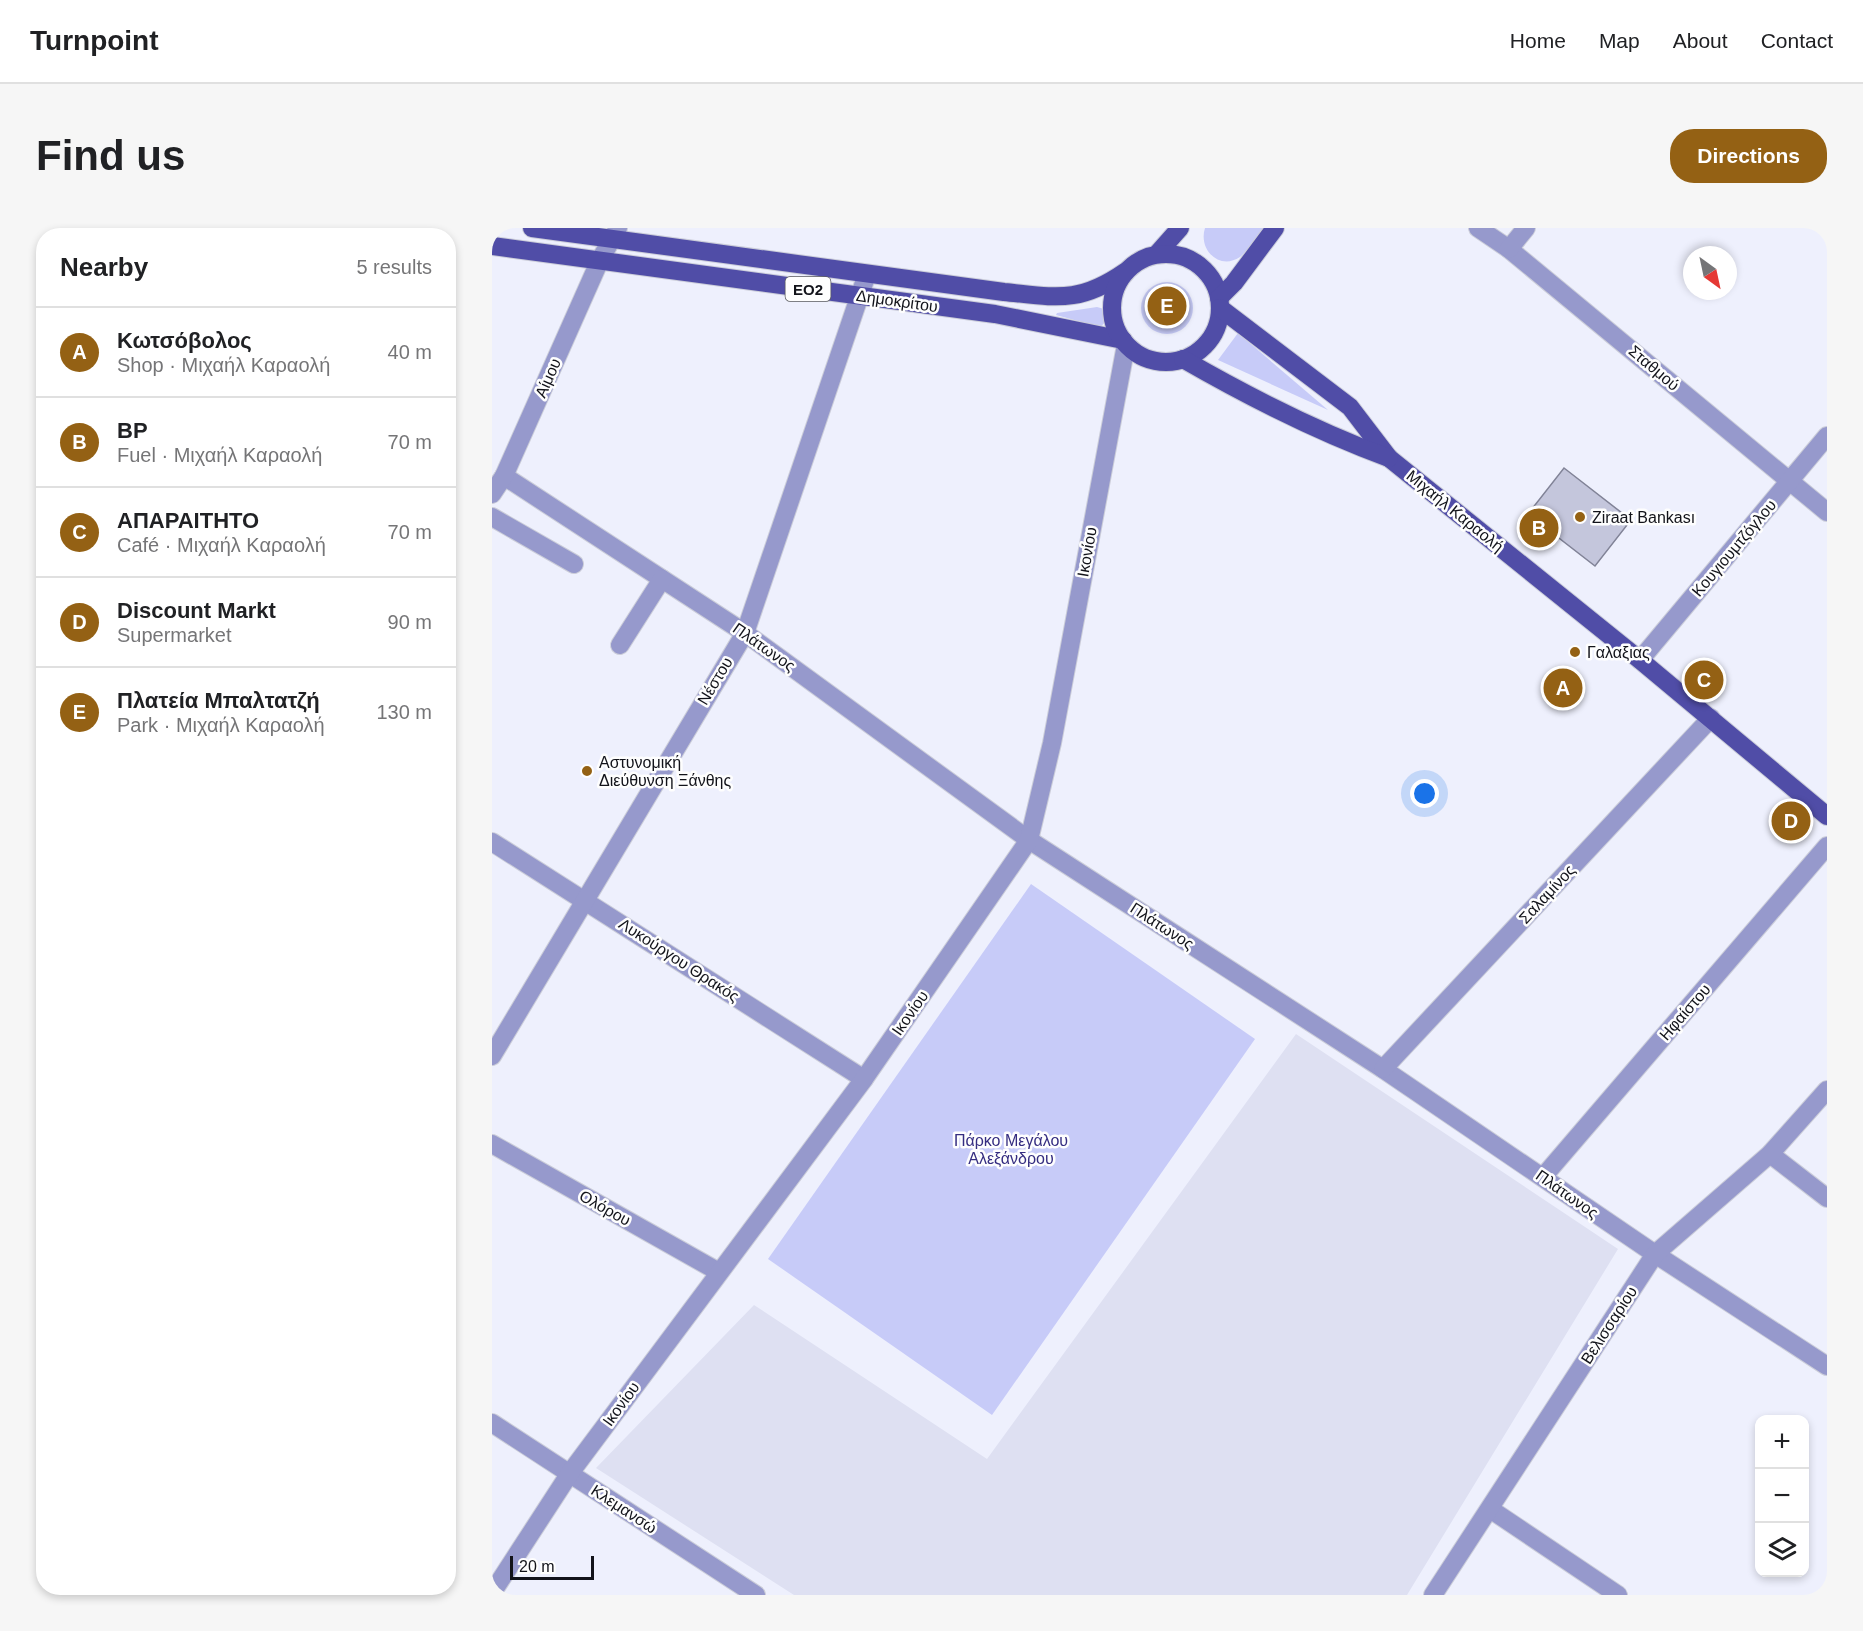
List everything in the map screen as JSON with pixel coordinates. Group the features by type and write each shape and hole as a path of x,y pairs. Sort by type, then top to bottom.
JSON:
{"main road":[{"name":"Δημοκρίτου","path":"532,228 615,233 867,274 1057,297 1088,293 1107,285 1125,272"},
{"name":"ΕΟ2","path":"1125,272 1139,260 1157,254 1180,228"},
{"path":"1220,303 1275,228"},
{"name":"Δημοκρίτου","path":"492,246 995,314 1125,343"},
{"path":"1157,254 1174,254 1190,259 1204,268 1214,282 1220,303 1217,325 1210,340 1198,351 1183,359"},
{"path":"1125,272 1116,288 1112,306 1114,324 1125,343"},
{"name":"Μιχαήλ Καραολή","path":"1220,303 1350,407 1389,458 1711,718 1827,816"},
{"name":"ΕΟ2","path":"1125,343 1138,354 1152,360 1168,362 1183,359"},
{"name":"Μιχαήλ Καραολή","path":"1183,359 1312,426 1389,458"}],"street":[{"name":"Σταθμού","path":"1478,228 1509,249 1827,512"},
{"path":"1509,249 1526,228"},
{"name":"Αίμου","path":"492,494 504,476 600,260 615,233"},
{"name":"Νέστου","path":"492,1056 745,633 867,274"},
{"name":"Ικονίου","path":"492,1593 570,1473 864,1079 1029,840 1052,743 1125,343"},
{"name":"Κουγιουμτζόγλου","path":"1640,660 1827,436"},
{"name":"Πλάτωνος","path":"504,476 745,633 1029,840 1383,1069 1655,1254 1827,1366"},
{"path":"492,517 574,564"},
{"path":"620,645 662,579"},
{"name":"Σαλαμίνος","path":"1383,1069 1711,718"},
{"name":"Λυκούργου Θρακός","path":"492,843 864,1079"},
{"name":"Ηφαίστου","path":"1543,1177 1827,846"},
{"name":"Βελισσαρίου","path":"1433,1595 1655,1254 1770,1154 1827,1090"},
{"name":"Ολόρου","path":"492,1144 718,1272"},
{"path":"1770,1154 1827,1198"},
{"name":"Κλεμανσώ","path":"492,1423 753,1594"},
{"path":"1490,1509 1618,1595"}],"shaded area":[{"path":"1296,1034 1618,1249 1407,1595 794,1595 596,1468 754,1305 987,1459"}],"green space":[{"path":"1205,228 1264,228 1240,257 1232,261 1225,261 1218,260 1207,250"},
{"path":"1167,282 1177,284 1185,290 1191,298 1193,308 1191,318 1185,326 1177,332 1167,334 1157,332 1149,326 1143,318 1141,308 1143,298 1149,290 1157,284"},
{"path":"1097,307 1104,309 1107,316 1106,321 1100,327 1056,315 1057,313"},
{"path":"1238,333 1328,410 1218,360"},
{"name":"Πάρκο Μεγάλου Αλεξάνδρου","path":"1031,884 1255,1039 992,1415 768,1259"}],"building":[{"name":"Ziraat Bankası","path":"1564,468 1631,520 1595,566 1528,514"}],"place":[{"name":"Πλατεία Μπαλτατζή","path":"1167,306"},
{"name":"Ziraat Bankası","path":"1580,517"},
{"name":"BP","path":"1539,528"},
{"name":"Γαλαξιας","path":"1575,652"},
{"name":"ΑΠΑΡΑΙΤΗΤΟ","path":"1704,680"},
{"name":"Κωτσόβολος","path":"1563,688"},
{"name":"Αστυνομική Διεύθυνση Ξάνθης","path":"587,771"},
{"name":"Discount Markt","path":"1791,821"}]}
